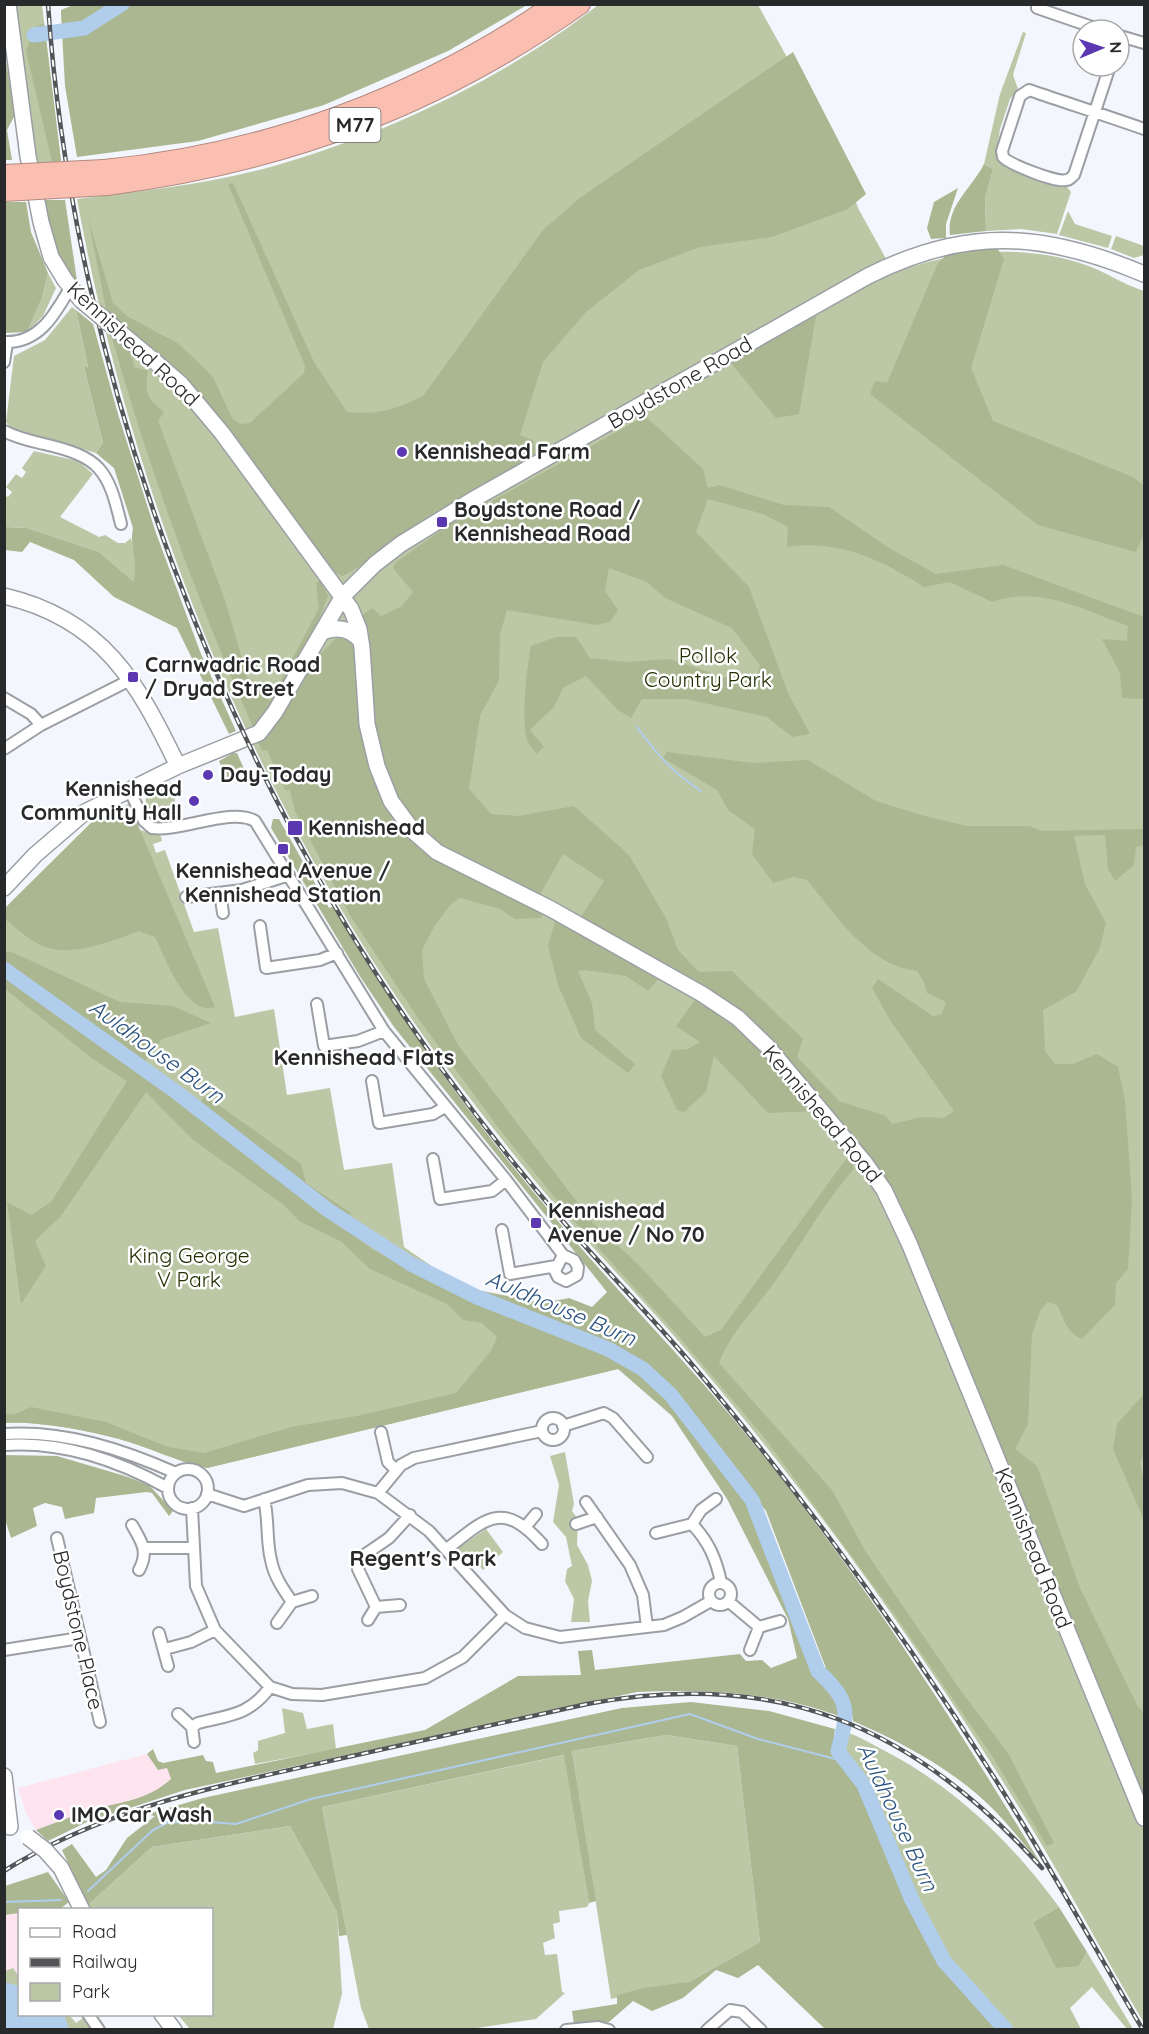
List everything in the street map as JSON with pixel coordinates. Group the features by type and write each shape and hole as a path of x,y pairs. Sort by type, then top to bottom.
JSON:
{"highway":[{"name":"M77","path":"4,175 106,178 211,153 331,119 398,93 462,61 555,4"},
{"name":"M77","path":"4,191 222,166 313,142 425,96 470,74 544,30 580,4"}],"street":[{"name":"Kennishead Road","path":"8,4 37,203 51,257 75,294 194,398 343,596 356,622 361,641 367,724 377,766 391,801 417,836 437,852 561,915 702,994 738,1018 766,1046 880,1184 909,1243 1144,1818"},
{"path":"1037,8 1071,20"},
{"path":"1106,78 1094,112 1074,175 1063,181 1008,162 1003,157 1002,151 1022,94 1032,91 1094,112 1144,129"},
{"name":"Boydstone Road","path":"6,882 85,812 178,766 259,734 343,596 375,564 433,523 868,276 917,253 966,242 1016,240 1074,250 1111,260 1144,274"},
{"path":"4,362 6,343 18,342 43,329 75,294"},
{"path":"4,431 69,450 87,458 110,482 121,524"},
{"path":"4,596 57,615 83,631 106,650 132,679 178,766"},
{"path":"322,632 331,629 346,630 361,641"},
{"path":"4,749 41,725 132,679"},
{"path":"4,698 31,714 41,725"},
{"path":"129,789 144,820 152,828 162,830 240,816 249,817 261,828 384,1031 506,1180 563,1255 574,1260 578,1267 577,1275 566,1281 558,1277 556,1266 563,1255"},
{"path":"186,897 265,884 289,875"},
{"path":"220,893 223,913"},
{"path":"260,926 266,968 320,960 337,953"},
{"path":"317,1004 324,1046 358,1041 384,1031"},
{"path":"372,1081 379,1124 433,1114 446,1107"},
{"path":"433,1159 440,1198 492,1191 506,1180"},
{"path":"502,1230 510,1274 556,1266"},
{"path":"378,1493 396,1470 414,1458 542,1431 545,1437 554,1440 561,1435 563,1426 604,1413 612,1418 647,1457"},
{"path":"381,1432 388,1462 396,1470"},
{"path":"4,1434 51,1435 94,1443 138,1456 176,1473 190,1469 198,1472 206,1481 207,1494 204,1501 192,1508 180,1507 174,1503 168,1488 132,1468 85,1453 52,1447 4,1445"},
{"path":"168,1488 176,1473"},
{"path":"207,1494 244,1506 308,1485 342,1483 378,1493 410,1515 447,1550 505,1615 525,1628 560,1637 664,1625 711,1601"},
{"path":"264,1499 268,1517 270,1559 276,1578 292,1602"},
{"path":"656,1533 692,1524 701,1510 716,1499"},
{"path":"586,1502 630,1565 643,1595 647,1627"},
{"path":"192,1508 195,1528 192,1548 196,1586 215,1630 270,1687 292,1694 322,1695 425,1678 463,1657 505,1615"},
{"path":"526,1526 536,1514"},
{"path":"376,1608 358,1569 360,1558 389,1538 410,1515"},
{"path":"447,1550 486,1521 502,1517 515,1518 526,1526 542,1544"},
{"path":"576,1524 597,1517"},
{"path":"692,1524 704,1537 713,1553 721,1582 731,1591 728,1601"},
{"path":"132,1526 145,1548 144,1561 139,1570"},
{"name":"Boydstone Place","path":"57,1538 100,1722"},
{"path":"145,1548 192,1548"},
{"path":"721,1582 711,1587 708,1594 711,1601 718,1605 728,1601"},
{"path":"277,1623 292,1602 312,1596"},
{"path":"728,1601 759,1627"},
{"path":"368,1620 376,1608 400,1605"},
{"path":"759,1627 780,1621"},
{"path":"750,1650 759,1627"},
{"path":"165,1648 191,1642 215,1630"},
{"path":"159,1633 165,1648 168,1666"},
{"path":"4,1650 80,1638"},
{"path":"192,1727 198,1722 246,1711 263,1697 270,1687"},
{"path":"178,1714 192,1727 194,1742"},
{"path":"4,1776 7,1826 28,1837 45,1850 62,1868 81,1908"},
{"path":"707,2030 730,2010 742,2012 760,2030"},
{"path":"90,2016 99,2030"},
{"path":"164,2016 174,2030"},
{"path":"566,2030 598,2027 609,2030"}],"shaded area":[{"path":"147,1754 158,1770 167,1768 171,1779 158,1790 136,1800 86,1812 36,1830 27,1815 18,1788"},
{"path":"18,1913 18,1976 13,1968 5,1971 5,1915"}],"green space":[{"path":"527,4 448,51 324,105 198,141 77,157 65,86 61,14 61,10 73,5"},
{"path":"15,5 42,5 61,161 37,163"},
{"name":"Pollok Country Park","path":"598,5 758,5 828,131 859,210 894,273 940,259 963,255 987,252 1033,253 1080,263 1144,291 1144,2023 1036,1835 951,1701 853,1560 716,1386 524,1167 449,1071 381,974 319,872 263,766 213,656 170,544 132,429 101,314 77,199 226,178 317,153 360,137 444,101 485,79 562,32"},
{"path":"44,23 61,161 52,162 26,50 36,27"},
{"path":"1023,32 1026,33 1013,75 1018,89 1010,99 1000,129 996,156 1006,168 1067,187 1071,192 1057,234 1021,229 986,231 985,199 993,169 984,164 1000,94"},
{"path":"4,49 15,115 7,130 12,160 5,160"},
{"path":"793,52 866,194 848,209 772,237 700,247 639,270 586,312 543,362 520,435 534,441 536,459 435,512 343,576 335,573 205,401 173,368 107,314 88,218 113,303 127,316 179,344 213,377 232,418 240,424 250,423 304,373 305,366 228,184 233,183 314,362 347,412 377,412 403,405 423,396 543,230 581,197"},
{"path":"984,164 993,169 985,199 986,231 950,235 952,215 956,206"},
{"path":"958,188 946,224 946,238 931,239 927,228 934,202"},
{"path":"42,200 65,200 78,287 55,245"},
{"path":"5,202 26,202 31,232 48,273 42,298 27,332 5,333"},
{"path":"1068,211 1075,224 1112,236 1108,248 1059,235"},
{"path":"1116,236 1144,246 1144,255 1134,258 1111,249"},
{"path":"997,248 1004,259 971,368 993,421 1133,477 1144,486 1144,533 1136,552 1038,525 870,394 875,381 887,383 937,265 951,249"},
{"path":"48,273 56,288 43,316 27,332 42,298"},
{"path":"72,307 76,310 88,367 84,367 103,443 96,453 11,428 6,422 14,356 45,340"},
{"path":"76,310 93,324 118,414 156,533 201,654 236,731 229,734 177,628 114,597 74,560 30,542 22,552 5,550 5,527 27,528 99,552 133,581 135,566 133,528 114,468 96,453 103,443 84,367 88,367"},
{"path":"816,316 799,414 776,418 730,362"},
{"path":"112,338 132,353 134,367 148,371 146,384 148,394 150,399 164,412 158,421 225,600 248,679 270,701 319,608 316,583 320,580 328,596 319,619 266,716 253,727 176,535 142,437"},
{"path":"645,416 703,469 708,488 719,485 784,505 829,507 889,548 936,574 1003,565 1144,617 1144,699 1122,698 1120,673 1102,639 1127,641 1128,626 1078,607 1044,598 1010,597 992,602 950,582 924,587 876,560 842,549 806,545 787,547 788,527 763,514 708,499 696,532 749,587 788,693 810,734 792,737 767,717 686,699 642,699 631,718 618,710 586,676 563,688 554,707 530,730 544,747 537,754 528,742 525,722 529,655 531,646 556,637 576,637 590,658 628,662 669,659 755,687 760,665 732,628 665,598 647,582 609,568 605,591 618,610 610,622 596,625 507,610 500,635 499,680 480,716 469,789 491,814 519,816 574,806 629,855 666,918 678,950 699,972 732,971 803,1039 797,1057 839,1101 886,1116 892,1124 922,1117 944,1118 954,1111 890,1020 872,988 878,979 933,1016 942,1014 946,1002 927,993 924,982 917,971 899,967 868,949 842,923 807,880 794,877 773,883 752,854 755,829 728,810 717,790 663,758 667,752 753,763 808,760 876,801 967,826 1029,826 1042,831 1144,829 1144,845 1136,847 1134,865 1115,881 1108,869 1105,835 1074,836 1085,884 1106,923 1100,948 1076,992 1043,1010 1045,1051 1055,1064 1073,1064 1097,1054 1118,1067 1125,1100 1132,1200 1128,1269 1116,1283 1115,1305 1082,1339 1072,1333 1066,1325 1057,1305 1048,1302 1041,1309 1032,1334 1028,1424 1015,1449 1037,1466 1080,1588 1138,1707 1144,1713 1144,1801 890,1191 759,1029 579,920 604,881 563,854 538,898 433,841 410,817 394,791 382,763 373,720 371,653 363,615 372,608 381,616 402,606 413,592 393,568 396,562 449,525"},
{"path":"34,451 78,461 93,474 60,517 99,537 105,535 118,543 125,543 131,538 137,567 133,581 99,552 27,528 5,527 4,495 8,497 12,492 6,487 16,474 22,478 26,472 22,468"},
{"path":"337,637 345,637 353,642 377,768 392,814 402,830 430,853 544,913 541,918 515,919 500,909 460,898 451,904 434,927 422,950 424,979 458,1045 593,1223 637,1263 705,1337 721,1330 846,1159 852,1161 854,1169 822,1210 774,1283 736,1331 719,1363 832,1490 866,1552 961,1691 1008,1753 1054,1843 1047,1846 992,1756 895,1615 763,1436 681,1339 572,1219 500,1130 420,1021 349,914 295,811 290,790 285,790 267,750 262,751 258,742 318,656"},
{"path":"237,753 244,769 227,780 219,761"},
{"path":"172,782 178,819 159,821 149,813 146,804 147,795 154,789"},
{"name":"King George V Park","path":"129,804 140,830 161,836 162,841 153,844 156,853 165,850 194,932 218,928 235,1017 274,1009 287,1095 330,1088 344,1170 392,1163 404,1247 462,1287 618,1369 207,1468 130,1442 92,1432 47,1425 5,1423 5,908 92,822"},
{"path":"129,804 215,1007 204,1008 186,994 170,970 155,937 139,931 91,947 54,949 33,941 5,919 5,908 92,822"},
{"path":"273,819 279,819 329,908 334,906 410,1027 492,1140 574,1240 735,1421 858,1581 934,1693 1041,1864 999,1816 962,1782 909,1748 853,1721 845,1693 838,1681 827,1671 766,1511 653,1369 559,1323 462,1287 543,1303 569,1298 592,1307 607,1292 394,1027 361,978 271,828"},
{"path":"556,918 660,977 648,991 626,976 578,971 592,1003 595,1030 635,1064 628,1073 581,1038 558,985 548,946"},
{"path":"5,951 14,953 120,1002 173,1006 211,1023 162,1039 145,1062 5,963"},
{"path":"5,977 146,1075 264,1170 372,1249 471,1298 623,1362 655,1385 749,1502 815,1671 831,1685 844,1718 794,1703 742,1694 690,1691 637,1692 185,1790 87,1822 48,1841 36,1830 85,1812 141,1797 171,1779 167,1768 158,1770 147,1754 153,1749 158,1761 163,1763 203,1755 206,1761 213,1762 216,1773 425,1730 518,1676 581,1675 578,1651 592,1650 595,1670 740,1654 746,1661 762,1660 771,1668 797,1658 788,1619 727,1499 672,1416 618,1369 207,1468 130,1442 92,1432 47,1425 5,1423 5,1415 15,1414 31,1407 106,1422 168,1447 204,1453 291,1427 357,1416 456,1393 491,1351 497,1337 482,1323 463,1320 447,1304 370,1269 342,1242 299,1221 284,1205 192,1139 146,1092 61,1216 35,1241 46,1266 21,1304 7,1202 31,1215 51,1202 127,1081 93,1059 5,989"},
{"path":"698,996 745,1029 815,1111 768,1113 714,1056 706,1092 684,1112 677,1110 661,1076 672,1050 688,1049 700,1042 676,1026"},
{"path":"206,1096 301,1164 306,1183 351,1213 347,1218 199,1103"},
{"path":"1144,1394 1144,1456 1140,1462 1144,1482 1144,1520 1113,1449 1117,1424"},
{"path":"565,1452 574,1504 572,1511 578,1519 577,1545 588,1565 592,1581 588,1601 590,1622 571,1622 574,1599 565,1581 567,1569 572,1566 566,1537 553,1522 559,1485 550,1456"},
{"path":"4,1455 57,1456 125,1476 149,1485 173,1511 169,1516 152,1493 147,1492 96,1498 94,1513 65,1519 62,1507 45,1503 33,1508 37,1526 11,1538 5,1519"},
{"path":"486,1529 503,1552 483,1570 471,1557 465,1561 458,1551 459,1547"},
{"path":"691,1702 769,1711 835,1729 835,1746 840,1761 862,1787 914,1909 942,1964 999,2029 825,2029 758,1965 738,1978 716,1970 683,1998 652,2011 633,2001 609,2022 574,2025 572,2011 617,2004 617,1995 644,1988 689,1982 760,1942 737,1746 666,1735 572,1751 596,1901 589,1903 564,1755 322,1807 347,1935 339,1936 337,1912 290,1826 152,1847 88,1905 62,1850 72,1844 96,1877 106,1870 127,1838 155,1816 150,1815 151,1813 203,1798 622,1708"},
{"path":"282,1708 303,1713 307,1729 333,1724 336,1749 255,1764 253,1753 258,1750 258,1741 285,1733"},
{"path":"845,1732 861,1738 913,1767 960,1800 982,1819 1022,1861 1059,1907 1033,1922 1079,1966 1087,1952 1133,2029 1127,2029 1092,1987 1070,2008 1081,2029 1007,2029 999,2016 948,1959 915,1899 868,1784 841,1751"},
{"path":"666,1735 737,1746 760,1942 689,1982 611,1999 572,1751"},
{"path":"565,1755 589,1903 587,1907 559,1911 560,1922 553,1924 555,1938 543,1943 545,1955 557,1954 562,1992 565,1993 536,2019 464,2030 369,2029 361,2008 322,1807"},
{"path":"290,1826 337,1912 342,1994 333,2029 190,2029 179,2016 213,2016 213,1908 90,1908 88,1905 152,1847"},
{"path":"48,1872 69,1902 61,1908 18,1908 18,1913 5,1915 5,1886"},
{"path":"1059,1907 1087,1952 1079,1966 1056,1968 1033,1922"},
{"path":"13,1968 18,1976 18,2016 70,2016 76,2023 83,2018 92,2029 5,2030 5,1971"}],"water":[{"path":"4,1982 18,1986 18,2016 64,2016 69,2029 5,2029"}],"waterway":[{"path":"34,35 84,28 122,4"},
{"path":"637,727 666,762 681,777 701,791"},
{"name":"Auldhouse Burn","path":"4,969 179,1094 328,1210 411,1264 477,1297 608,1349 643,1369 671,1395 752,1500 818,1671 836,1691 844,1707 844,1725 838,1751 864,1785 912,1900 944,1961 1006,2030"},
{"path":"88,1891 153,1830 167,1823 197,1821 236,1824 311,1799 690,1714 758,1739 847,1762"},
{"path":"4,1902 61,1900"}],"railway":[{"path":"48,4 63,144 89,285 126,426 173,565 229,701 293,832 365,956 472,1110 546,1201 727,1406 805,1505 872,1596 995,1779 1143,2030"},
{"path":"4,1871 80,1831 201,1791 587,1704 656,1695 721,1694 781,1703 838,1719 892,1744 944,1777 994,1819 1042,1868"}],"place":[{"name":"Kennishead Farm","path":"402,452"},
{"name":"Boydstone Road / Kennishead Road","path":"442,522"},
{"name":"Carnwadric Road / Dryad Street","path":"133,677"},
{"name":"Day-Today","path":"208,775"},
{"name":"Kennishead Community Hall","path":"194,801"},
{"name":"Kennishead","path":"295,828"},
{"name":"Kennishead Avenue / Kennishead Station","path":"283,849"},
{"name":"Kennishead Avenue / No 70","path":"536,1223"},
{"name":"IMO Car Wash","path":"59,1815"}],"district":[{"name":"Kennishead Flats","path":"364,1057"},
{"name":"Regent's Park","path":"423,1558"}]}
